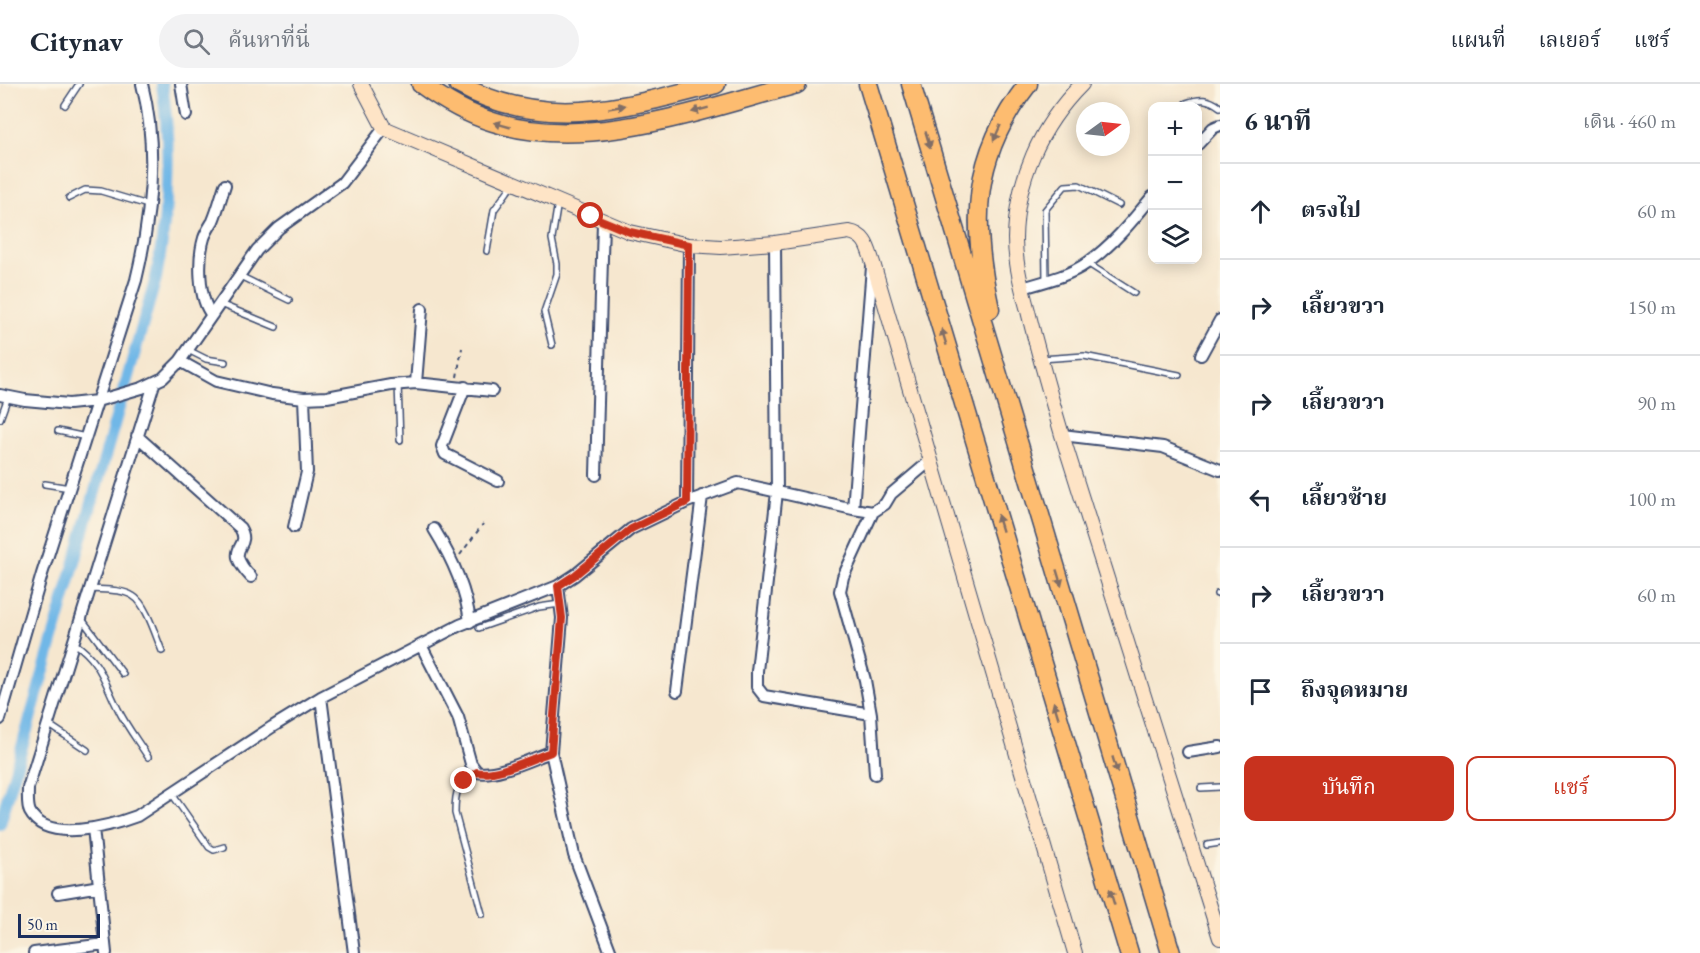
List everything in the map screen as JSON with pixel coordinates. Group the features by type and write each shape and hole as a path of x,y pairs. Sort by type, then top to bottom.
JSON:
{"highway":[{"path":"421,84 459,108 492,122 513,128 559,134 594,132 644,124 797,84"},
{"path":"459,84 503,104 528,110 558,112 638,104 716,84"},
{"path":"868,84 1129,953"},
{"path":"911,84 1171,953"},
{"path":"1018,441 983,277 978,218 983,174 997,132 1007,112 1028,84"}],"main road":[{"path":"361,84 384,128 630,232 689,245 721,247 775,243 849,232 858,233 864,239 873,263 1075,953"},
{"path":"1082,84 1065,100 1026,168 1019,198 1015,241 1022,288 1039,359 1062,435 1220,938"}],"street":[{"path":"0,719 144,248 148,205 149,127 142,84"},
{"path":"181,84 186,116"},
{"path":"1202,139 1213,128 1220,125"},
{"path":"4,396 69,405 97,401 154,384 171,372 180,361 257,250 279,228 342,183 384,128"},
{"path":"212,315 205,307 202,296 202,250 204,236 218,208 225,185"},
{"path":"1022,288 1046,281 1088,263 1125,229 1148,202"},
{"path":"596,475 603,222"},
{"path":"775,243 777,492 758,659 757,687 764,696 776,700 872,714"},
{"path":"687,502 689,245"},
{"path":"853,509 873,263"},
{"path":"416,383 422,309"},
{"path":"1201,355 1220,320"},
{"path":"180,361 216,381 262,393 304,398 327,397 398,384 416,383 492,391"},
{"path":"154,384 28,788 28,810 36,820 53,830 93,828 120,823 136,816 321,697 421,645 474,625 558,586 631,529 702,496 738,483 873,512"},
{"path":"460,386 442,446 445,454 498,481"},
{"path":"294,527 307,472 304,398"},
{"path":"1062,435 1163,447 1220,470"},
{"path":"137,436 240,528 244,541 237,552 237,558 251,577"},
{"path":"874,774 872,714 840,591 843,577 873,512 885,504 891,494 930,460"},
{"path":"677,691 702,496"},
{"path":"434,529 453,563 474,625"},
{"path":"558,586 561,603 551,752 574,855 611,953"},
{"path":"421,645 458,717 471,764 477,772 484,774 496,771 551,752"},
{"path":"321,697 354,953"},
{"path":"1188,752 1220,747"},
{"path":"34,953 106,948 93,828"},
{"path":"58,893 100,886"}],"lane":[{"path":"65,105 79,84"},
{"path":"1189,102 1200,98 1208,99 1220,107"},
{"path":"487,251 494,210 514,182"},
{"path":"1046,281 1046,210 1065,186 1079,185 1119,205"},
{"path":"69,198 85,190 101,191 148,205"},
{"path":"552,345 544,312 557,274 552,239 558,200"},
{"path":"1088,263 1134,293"},
{"path":"240,276 289,300"},
{"path":"220,304 276,327"},
{"path":"188,350 206,359 225,362"},
{"path":"1039,359 1084,356 1179,375"},
{"path":"398,384 400,440"},
{"path":"0,418 4,396"},
{"path":"58,431 86,437"},
{"path":"45,484 70,488"},
{"path":"89,588 117,591 136,597 143,605 162,651"},
{"path":"474,625 561,603"},
{"path":"80,617 123,674"},
{"path":"73,642 85,650 99,667 118,710 148,757"},
{"path":"48,724 87,750"},
{"path":"477,772 458,788 455,796 455,813 482,914"},
{"path":"1201,788 1220,787"},
{"path":"172,794 209,847 214,850 224,847"},
{"path":"1207,845 1220,843"}],"path":[{"path":"460,386 462,348"},
{"path":"453,563 470,544 483,524"}],"waterway":[{"path":"0,824 156,278 166,206 168,157 162,84"}],"route":[{"path":"464,781 477,772 484,774 496,771 551,752 562,618 558,586 631,529 687,502 689,245 630,232 591,216"}]}
